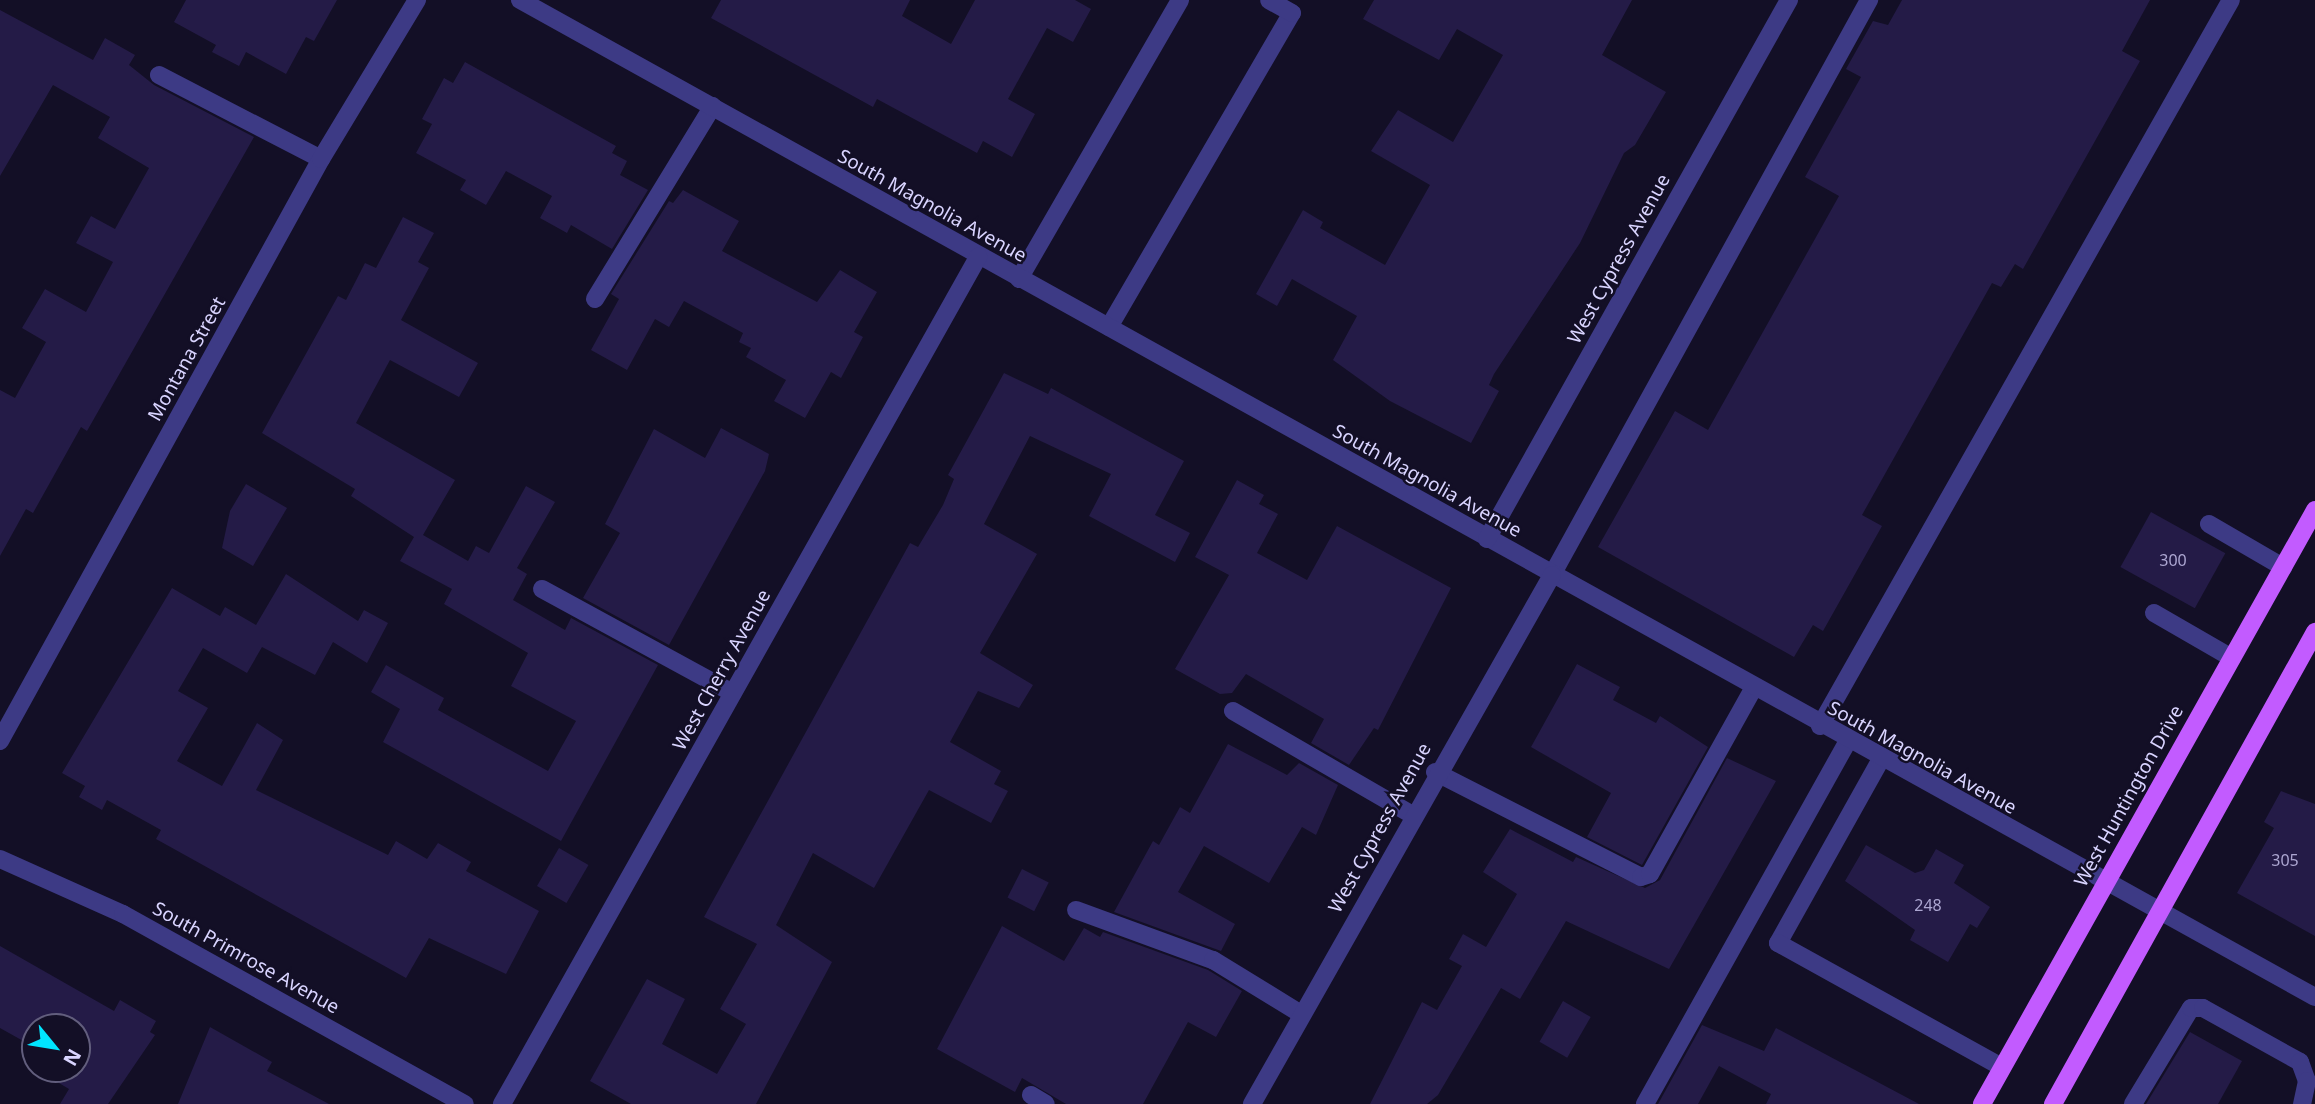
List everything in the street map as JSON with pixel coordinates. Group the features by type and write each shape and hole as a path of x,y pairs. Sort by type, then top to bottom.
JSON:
{"main road":[{"name":"West Huntington Drive","path":"1982,1104 2315,510"},
{"path":"2053,1104 2315,632"}],"street":[{"name":"Montana Street","path":"0,741 321,159 416,0"},
{"name":"South Magnolia Avenue","path":"520,0 1753,689 2315,997"},
{"path":"1019,279 1180,0"},
{"path":"1109,327 1292,13 1269,0"},
{"name":"West Cypress Avenue","path":"1487,539 1788,0"},
{"name":"West Cypress Avenue","path":"1252,1104 1411,814 1552,575 1869,0"},
{"path":"1820,726 2231,0"},
{"path":"159,75 321,159"},
{"path":"596,299 713,106"},
{"name":"West Cherry Avenue","path":"502,1104 978,257"},
{"path":"2209,524 2283,566"},
{"path":"542,589 733,693"},
{"path":"2154,613 2232,658"},
{"path":"1435,772 1641,877 1650,874 1753,689"},
{"path":"1233,711 1411,814"},
{"path":"1645,1104 1848,741"},
{"path":"1881,760 1778,943 2002,1067"},
{"name":"South Primrose Avenue","path":"0,859 123,914 466,1104"},
{"path":"1076,911 1193,950 1301,1014"},
{"path":"2133,1104 2185,1012 2203,1008 2300,1062 2307,1081 2302,1104"}],"building":[{"path":"186,0 337,0 314,41 306,37 286,74 246,52 239,66 212,52 216,45 174,22"},
{"path":"721,0 910,0 902,16 951,44 975,0 1075,0 1091,9 1073,42 1047,28 1008,99 1035,114 1012,157 983,141 977,153 877,99 873,107 711,18"},
{"path":"1374,0 1632,0 1602,55 1666,92 1635,145 1624,153 1580,243 1494,374 1489,385 1499,391 1471,443 1390,401 1333,360 1357,316 1292,279 1277,306 1256,294 1303,210 1323,222 1320,228 1385,265 1430,185 1371,151 1398,110 1453,142 1503,55 1457,29 1439,60 1363,19"},
{"path":"1902,0 2150,0 2122,51 2140,61 2023,269 2015,264 2001,287 1992,283 1862,515 1882,526 1823,631 1813,625 1794,657 1598,547 1675,411 1708,430 1839,196 1805,177 1861,77 1846,69 1873,21 1888,25"},
{"path":"0,10 93,60 105,38 135,55 129,65 154,85 254,137 87,431 81,427 33,513 26,509 0,556 0,390 15,398 46,342 22,328 45,289 86,312 113,262 76,243 91,216 115,229 149,168 98,138 110,117 53,85 0,176"},
{"path":"465,62 616,146 612,153 627,161 620,175 648,190 612,249 571,225 567,233 540,218 552,196 506,171 486,205 460,190 466,180 416,153 432,124 422,119 444,78 453,83"},
{"path":"683,190 739,221 722,251 817,302 840,270 877,292 854,332 863,337 841,378 831,372 805,418 774,401 786,380 746,357 751,348 739,342 743,333 684,301 669,327 655,319 627,370 591,350 619,299 611,294 669,201 673,203"},
{"path":"403,217 434,233 418,262 429,268 401,320 478,363 459,397 390,360 356,423 455,480 423,535 468,561 476,546 489,553 526,486 555,502 517,568 527,574 513,600 565,630 571,618 658,665 561,841 383,742 400,709 371,692 386,665 444,698 438,710 548,771 576,721 511,686 528,653 444,604 452,589 400,561 414,537 351,496 355,489 262,433 338,296 346,300 365,263 376,268"},
{"path":"1004,373 1048,394 1051,388 1184,461 1155,515 1190,533 1175,562 1089,516 1111,474 1030,436 984,524 1037,554 980,653 1033,685 1019,708 978,691 950,742 1001,771 994,784 1008,791 991,823 929,790 874,888 813,853 776,925 832,962 756,1104 631,1104 590,1081 647,979 685,999 662,1044 717,1074 746,1024 720,1009 757,944 704,917 910,543 918,547 943,505 954,479 948,475"},
{"path":"721,428 769,454 765,471 669,645 583,598 620,533 605,524 654,429 705,458"},
{"path":"1237,480 1264,495 1259,504 1278,514 1257,553 1307,580 1337,526 1451,588 1378,730 1374,728 1349,765 1311,743 1324,719 1246,674 1232,693 1220,694 1175,669 1229,575 1195,557"},
{"path":"246,484 287,508 253,566 222,548 230,511"},
{"path":"2151,512 2225,553 2195,608 2120,567"},
{"path":"286,574 358,621 364,610 388,623 367,663 333,642 315,675 262,647 247,673 203,648 178,691 208,708 177,761 222,786 257,723 283,740 256,790 388,855 396,841 427,859 438,843 471,862 466,871 539,911 506,974 429,938 406,978 156,839 161,830 107,800 102,810 79,797 85,786 62,773 172,588 220,616 225,607 256,625"},
{"path":"1577,664 1620,687 1613,700 1656,723 1660,716 1708,747 1642,865 1587,837 1611,793 1531,747"},
{"path":"1228,744 1287,775 1299,763 1338,785 1316,835 1302,827 1269,883 1204,846 1178,892 1235,924 1221,951 1114,912 1153,841 1159,845 1180,807 1190,813"},
{"path":"1727,758 1776,781 1669,969 1566,921 1520,999 1501,988 1438,1095 1427,1104 1370,1104 1422,1002 1437,1010 1462,966 1449,959 1463,934 1486,947 1517,894 1483,872 1510,829 1573,862 1576,857 1645,888 1660,880"},
{"path":"2281,791 2315,804 2315,936 2237,893 2274,828 2264,822"},
{"path":"1866,845 1915,873 1924,870 1936,849 1964,865 1954,883 1990,907 1977,928 1970,924 1948,962 1910,940 1915,930 1845,881"},
{"path":"559,848 588,865 566,903 537,886"},
{"path":"1022,869 1049,883 1034,911 1007,898"},
{"path":"1002,926 1064,961 1084,928 1100,937 1103,932 1208,970 1242,991 1216,1037 1188,1022 1143,1104 1066,1104 1022,1078 1015,1092 937,1049"},
{"path":"0,946 114,1011 120,1000 156,1021 150,1032 155,1035 108,1104 60,1104 69,1089 59,1083 91,1083 91,1013 21,1013 21,1040 0,1028"},
{"path":"1563,1001 1591,1017 1567,1058 1540,1042"},
{"path":"1702,1025 1764,1051 1776,1028 1919,1104 1766,1104 1771,1094 1719,1066 1698,1104 1658,1104"},
{"path":"210,1027 272,1062 267,1071 329,1104 178,1104"},
{"path":"2190,1032 2242,1061 2218,1104 2146,1104"}]}
